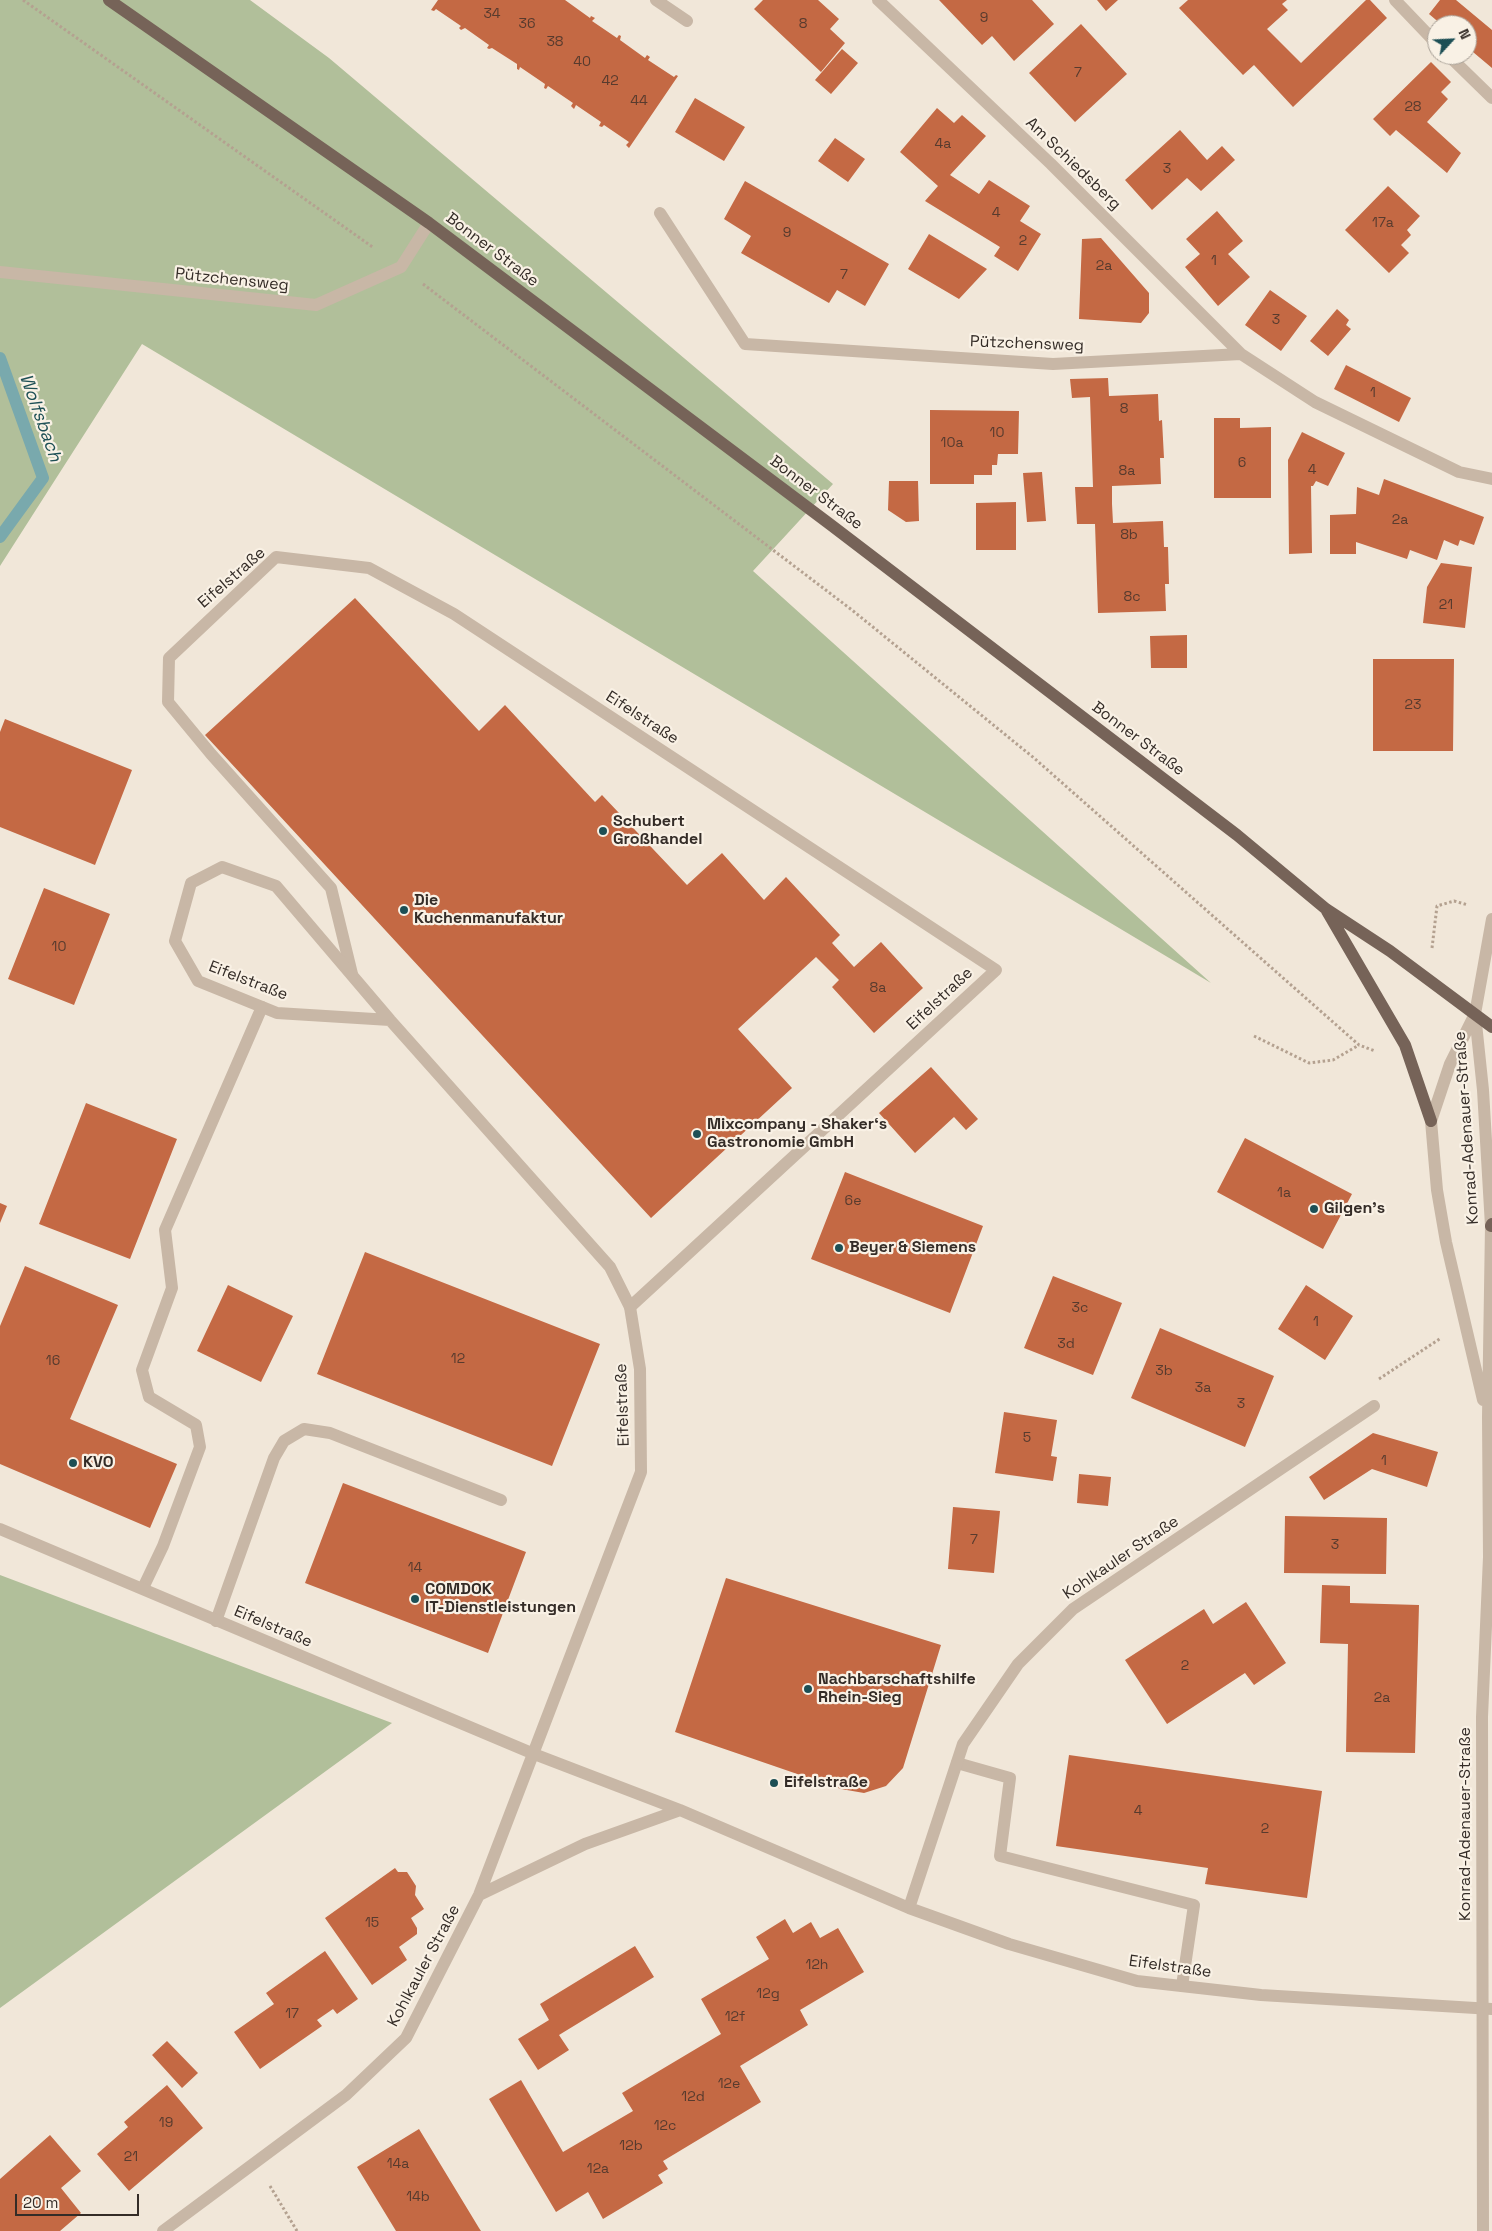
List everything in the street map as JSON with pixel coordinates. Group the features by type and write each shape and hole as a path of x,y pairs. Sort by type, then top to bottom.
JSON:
{"main road":[{"name":"Bonner Straße","path":"109,0 429,223 831,525 1237,835 1326,909 1390,950 1492,1027"},
{"path":"1326,909 1405,1045 1431,1121"}],"street":[{"path":"656,0 687,21"},
{"name":"Am Schiedsberg","path":"878,0 1051,164 1241,354"},
{"path":"1395,0 1427,34"},
{"path":"1458,65 1492,98"},
{"name":"Pützchensweg","path":"660,213 745,344 1053,364 1241,354"},
{"path":"401,267 429,223"},
{"name":"Pützchensweg","path":"0,272 316,306 401,267"},
{"path":"1241,354 1315,402 1459,472 1492,479"},
{"name":"Eifelstraße","path":"352,974 331,888 211,754 168,702 168,658 276,557 369,568 454,614 996,970 630,1307"},
{"name":"Eifelstraße","path":"390,1020 277,1013 198,981 175,941 191,883 222,867 276,886 390,1020 610,1267 630,1307 640,1369 642,1472 534,1754"},
{"path":"1475,1014 1492,919"},
{"path":"143,1588 163,1546 200,1447 196,1425 149,1398 142,1370 172,1288 166,1230 262,1007"},
{"name":"Konrad-Adenauer-Straße","path":"1475,1014 1450,1064 1431,1121 1437,1190 1464,1322 1488,1417"},
{"name":"Konrad-Adenauer-Straße","path":"1475,1014 1484,1098 1491,1225 1488,1417 1489,1557 1482,1718 1487,2009 1483,2231"},
{"name":"Kohlkauler Straße","path":"909,1908 964,1744 1018,1664 1073,1609 1374,1406"},
{"path":"216,1621 274,1458 284,1441 304,1429 330,1433 501,1500"},
{"name":"Eifelstraße","path":"0,1529 534,1754 680,1810 909,1908 1009,1944 1137,1981 1261,1995 1487,2009"},
{"name":"Kohlkauler Straße","path":"163,2231 346,2095 406,2038 479,1895 534,1754"},
{"path":"957,1763 1010,1778 1000,1856 1194,1905 1182,1986"},
{"name":"Kohlkauler Straße","path":"479,1895 585,1844 680,1810"}],"path":[{"path":"23,0 401,267 859,616 1034,758 1359,1045 1383,1054 1405,1045"},
{"path":"1254,1036 1309,1063 1332,1060 1359,1045"},
{"path":"1374,1406 1375,1382 1464,1322"},
{"path":"256,2162 297,2231"}],"green space":[{"path":"0,0 250,0 329,58 833,484 753,571 1211,983 142,344 0,566"},
{"path":"0,1575 392,1723 0,2008"}],"building":[{"path":"438,0 565,0 590,18 591,16 595,18 592,21 617,38 619,35 621,36 620,40 645,58 647,55 650,57 648,60 674,77 678,76 629,148 626,145 629,142 604,125 602,127 599,126 601,122 576,105 574,109 571,106 573,103 548,86 546,89 544,88 545,84 520,67 519,70 517,69 517,64 492,48 487,48 489,45 465,28 461,30 459,28 461,26 436,9 434,11 431,10"},
{"path":"763,0 818,0 839,19 830,29 845,43 821,72 754,9"},
{"path":"939,0 1032,0 1054,24 1014,61 992,36 982,45"},
{"path":"1097,0 1118,0 1106,11"},
{"path":"1188,0 1287,0 1282,4 1288,10 1267,29 1301,63 1366,0 1370,0 1387,18 1293,107 1254,65 1243,75 1179,8"},
{"path":"1440,0 1456,0 1474,15 1430,15 1429,14"},
{"path":"1477,18 1492,30 1492,68 1477,55"},
{"path":"1081,24 1127,74 1075,122 1029,73"},
{"path":"842,49 858,63 831,94 815,80"},
{"path":"1428,65 1434,65 1451,82 1441,92 1448,99 1427,122 1461,153 1447,173 1396,130 1390,136 1373,119"},
{"path":"695,98 745,127 724,161 675,132"},
{"path":"937,108 954,123 962,115 986,136 950,175 979,194 989,180 1030,206 1020,221 1041,234 1018,271 994,256 1000,247 925,201 938,186 900,152"},
{"path":"1180,130 1207,160 1222,146 1235,160 1201,191 1187,178 1152,210 1125,180"},
{"path":"835,138 865,159 848,182 818,161"},
{"path":"745,181 889,264 865,306 837,290 829,303 741,253 751,236 724,219"},
{"path":"1388,186 1420,216 1407,230 1411,235 1401,245 1409,253 1389,273 1345,230"},
{"path":"1217,211 1243,241 1228,254 1250,277 1218,306 1185,267 1200,254 1186,239"},
{"path":"929,234 987,269 959,299 908,269"},
{"path":"1101,238 1149,293 1149,313 1141,323 1079,319 1082,239"},
{"path":"1270,290 1307,316 1281,351 1245,325"},
{"path":"1337,309 1349,320 1346,325 1351,329 1328,356 1310,341"},
{"path":"1346,365 1411,398 1399,422 1334,389"},
{"path":"1108,378 1109,396 1158,394 1159,421 1162,420 1164,458 1160,458 1161,484 1112,486 1112,504 1113,523 1163,521 1164,547 1168,547 1169,584 1165,584 1166,611 1098,613 1095,524 1077,524 1075,487 1093,487 1090,397 1072,398 1070,379"},
{"path":"930,410 1019,411 1018,454 998,454 997,465 992,465 992,475 974,475 974,484 930,484"},
{"path":"1214,418 1240,418 1240,428 1271,427 1271,498 1214,498"},
{"path":"1302,432 1345,453 1328,486 1316,481 1311,486 1312,553 1289,554 1288,460"},
{"path":"1042,472 1046,521 1027,522 1023,473"},
{"path":"1384,479 1484,517 1474,545 1460,540 1458,546 1444,540 1437,560 1410,550 1407,559 1356,542 1356,554 1330,554 1330,515 1356,514 1357,487 1379,495"},
{"path":"889,481 918,481 919,521 906,522 888,510"},
{"path":"1016,502 1016,550 976,550 976,503"},
{"path":"1441,563 1472,567 1465,628 1423,623 1427,587"},
{"path":"355,598 479,731 505,705 595,802 602,795 687,885 722,853 764,900 786,877 840,935 832,943 854,967 881,942 923,988 874,1033 832,987 839,980 816,957 738,1029 792,1088 651,1218 205,735"},
{"path":"1187,635 1187,668 1151,668 1150,636"},
{"path":"1373,659 1454,659 1453,751 1373,751"},
{"path":"5,719 132,770 95,865 0,827 0,732"},
{"path":"44,888 110,914 74,1005 8,979"},
{"path":"931,1067 978,1119 966,1130 954,1117 915,1153 879,1113"},
{"path":"86,1103 177,1139 130,1259 39,1224"},
{"path":"1245,1138 1352,1194 1323,1249 1217,1192"},
{"path":"845,1172 983,1226 950,1313 811,1259"},
{"path":"0,1203 7,1206 0,1223"},
{"path":"365,1252 600,1344 552,1466 317,1374"},
{"path":"25,1266 118,1305 70,1419 177,1464 150,1528 0,1464 0,1326"},
{"path":"1053,1276 1122,1303 1093,1375 1024,1348"},
{"path":"228,1285 293,1316 261,1382 197,1351"},
{"path":"1306,1285 1353,1316 1325,1360 1278,1329"},
{"path":"1160,1328 1274,1376 1245,1447 1131,1398"},
{"path":"1004,1412 1057,1420 1051,1456 1057,1457 1053,1481 995,1473"},
{"path":"1373,1433 1438,1452 1427,1487 1372,1469 1324,1500 1309,1477"},
{"path":"1079,1474 1111,1477 1108,1506 1077,1503"},
{"path":"343,1483 526,1552 488,1653 305,1583"},
{"path":"953,1507 1000,1511 994,1573 948,1569"},
{"path":"1285,1516 1387,1518 1386,1574 1284,1573"},
{"name":"Nachbarschaftshilfe Rhein-Sieg","path":"726,1578 941,1645 903,1768 886,1786 864,1793 841,1789 675,1732"},
{"path":"1322,1585 1350,1586 1350,1603 1419,1605 1415,1753 1346,1752 1348,1644 1320,1643"},
{"path":"1246,1602 1286,1663 1254,1685 1245,1673 1167,1724 1125,1660 1204,1609 1213,1624"},
{"path":"1069,1755 1322,1791 1307,1898 1205,1884 1208,1868 1056,1846"},
{"path":"395,1868 398,1872 407,1872 416,1886 415,1895 424,1909 411,1918 417,1928 417,1934 399,1947 407,1960 372,1985 325,1918"},
{"path":"785,1919 793,1933 811,1922 820,1938 838,1928 864,1972 800,2010 808,2025 740,2066 761,2102 663,2161 668,2169 658,2175 663,2183 603,2219 588,2192 556,2212 489,2099 521,2080 563,2152 633,2111 622,2093 721,2034 701,1999 769,1959 756,1937"},
{"path":"635,1946 654,1977 559,2035 569,2050 538,2070 518,2039 549,2020 540,2004"},
{"path":"325,1951 358,1999 337,2014 333,2009 317,2020 322,2026 260,2069 234,2032 274,2004 266,1993"},
{"path":"167,2041 198,2073 182,2088 152,2055"},
{"path":"167,2085 203,2128 129,2191 97,2154 128,2127 124,2122"},
{"path":"419,2129 481,2231 396,2231 357,2167"},
{"path":"50,2135 81,2171 61,2188 81,2213 60,2231 0,2231 0,2179"}],"waterway":[{"name":"Wolfsbach","path":"0,358 43,478 0,537"}],"place":[{"name":"Schubert Großhandel","path":"603,831"},
{"name":"Die Kuchenmanufaktur","path":"404,910"},
{"name":"Mixcompany - Shaker‘s Gastronomie GmbH","path":"697,1134"},
{"name":"Gilgen's","path":"1314,1209"},
{"name":"Beyer & Siemens","path":"839,1248"},
{"name":"KVO","path":"73,1463"},
{"name":"COMDOK IT-Dienstleistungen","path":"415,1599"},
{"name":"Nachbarschaftshilfe Rhein-Sieg","path":"808,1689"},
{"name":"Eifelstraße","path":"774,1783"}]}
